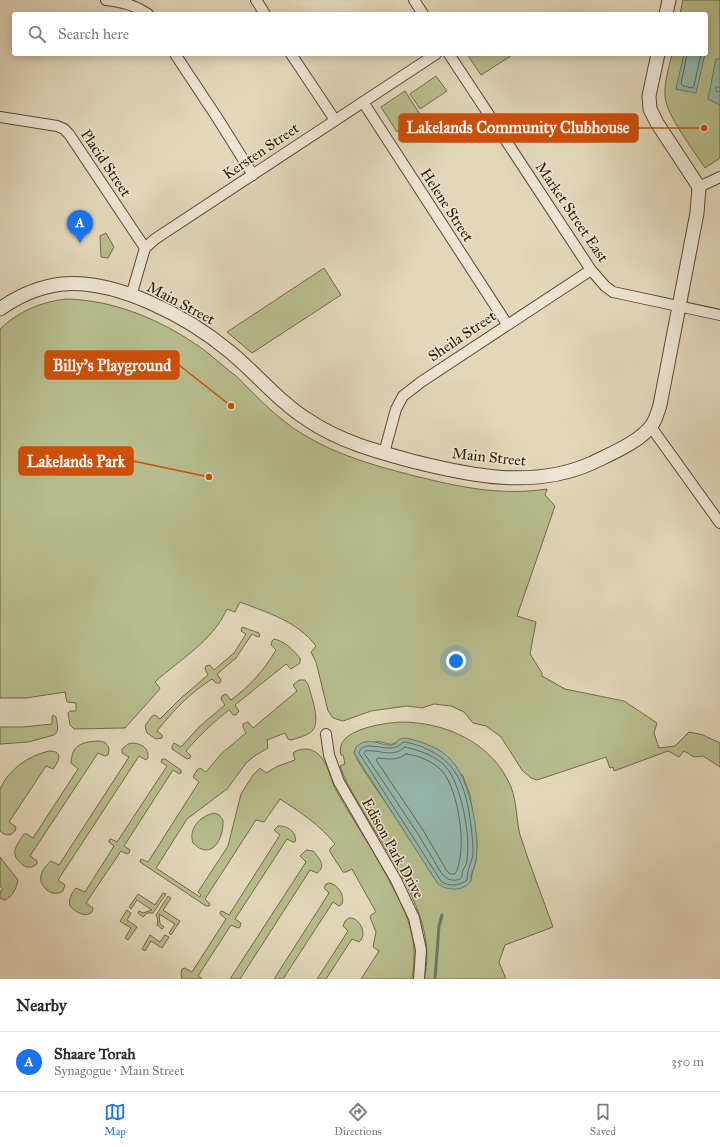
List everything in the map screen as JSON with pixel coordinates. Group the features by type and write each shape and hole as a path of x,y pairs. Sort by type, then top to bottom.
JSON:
{"street":[{"path":"106,0 138,7 145,12"},
{"path":"256,0 264,12"},
{"path":"414,0 422,12"},
{"path":"666,12 669,0"},
{"path":"176,56 253,175"},
{"path":"292,56 335,120"},
{"name":"Kersten Street","path":"145,248 155,239 433,56"},
{"name":"Market Street East","path":"450,56 591,270 604,286 613,292 720,315"},
{"path":"658,56 649,96 650,110 699,187 697,213 660,404 651,427 720,523"},
{"name":"Helene Street","path":"363,102 507,324"},
{"name":"Placid Street","path":"0,117 57,126 64,129 69,134 145,248"},
{"path":"699,187 720,177"},
{"path":"131,296 145,248"},
{"name":"Sheila Street","path":"384,453 396,409 403,396 421,382 507,324 591,270"},
{"name":"Main Street","path":"0,309 28,293 49,286 62,284 90,285 141,299 181,318 208,335 231,353 287,405 318,427 340,438 384,453 465,473 506,478 559,474 585,466 613,453 643,434 651,427"},
{"name":"Edison Park Drive","path":"326,734 329,754 339,782 396,880 414,918 421,950 419,979"}],"green space":[{"path":"683,0 720,0 720,158 705,168 675,123 670,113 665,96 666,80 672,56 708,56 708,12 680,12"},
{"path":"468,56 511,56 481,75"},
{"path":"436,76 447,91 420,109 410,94"},
{"path":"405,91 421,116 397,132 381,107"},
{"path":"106,233 114,247 108,258 101,257 100,236"},
{"path":"324,268 341,295 252,353 227,332"},
{"path":"66,299 83,300 116,306 147,317 177,332 202,348 236,376 285,422 316,441 347,456 431,480 464,487 497,491 530,491 547,489 545,495 555,506 517,616 536,622 530,654 542,673 542,676 565,689 624,701 657,723 654,733 659,748 675,746 689,732 703,735 720,743 720,767 703,756 694,757 684,751 679,757 668,751 614,771 613,767 610,768 606,757 537,780 531,778 522,770 501,737 486,726 473,723 464,712 451,706 434,704 422,708 407,706 371,711 343,721 333,718 328,711 316,662 311,652 316,646 308,637 291,624 271,614 240,602 235,612 227,609 221,621 204,641 155,682 160,688 159,690 125,728 74,729 70,725 68,713 70,711 76,711 76,703 67,702 65,692 26,698 0,698 0,329 15,317 31,308 48,302"},
{"path":"242,627 259,633 260,636 258,637 252,634 236,658 217,674 221,680 220,683 216,683 212,679 183,702 157,731 162,735 162,738 156,739 147,733 145,726 152,716 155,715 160,719 181,698 208,675 205,669 206,666 210,665 214,670 234,653 246,634 241,631"},
{"path":"274,639 282,642 292,649 300,658 300,663 291,669 286,664 235,705 239,711 236,715 233,715 229,710 217,719 186,751 191,756 190,758 187,759 172,749 174,743 181,747 200,726 225,705 221,699 222,696 226,694 231,700 256,677 276,650 271,645"},
{"path":"299,680 305,680 308,684 315,709 316,722 311,732 291,740 288,739 285,733 267,740 268,748 247,762 227,789 187,819 156,868 200,897 201,895 198,892 228,846 241,794 253,775 260,768 266,773 278,766 295,760 293,753 296,751 303,749 312,750 325,762 337,792 381,866 404,911 410,926 414,949 412,979 361,979 379,951 373,947 376,932 370,917 376,912 352,869 343,872 330,852 330,849 335,844 316,825 280,799 264,822 256,820 205,899 210,904 209,906 206,906 140,862 141,859 148,862 199,782 193,777 197,770 200,768 206,772 221,754 246,733 243,724 248,722 253,728 297,691 293,685"},
{"path":"53,715 56,717 58,727 54,735 28,742 0,744 0,727 23,727 52,724"},
{"path":"394,723 417,723 434,726 451,731 466,738 493,758 511,787 520,835 553,927 505,945 499,962 506,979 424,979 427,960 426,942 416,906 399,871 346,781 340,766 345,764 340,749 346,738 368,727","holes":["400,739 422,743 441,752 463,776 470,795 477,844 476,861 471,881 462,887 452,889 435,879 354,753 375,742 393,744"]},
{"path":"98,741 107,745 109,749 108,755 105,756 98,753 30,856 37,861 37,864 32,867 26,867 20,863 15,855 18,843 24,834 27,834 33,838 78,769 71,763 73,752 76,748 87,742"},
{"path":"128,744 139,744 146,749 148,758 146,760 139,756 58,880 65,885 63,891 59,893 50,892 41,882 41,875 43,871 51,861 59,865 129,757 122,753 122,749"},
{"path":"49,751 54,751 57,753 59,757 57,763 53,769 46,766 9,822 16,827 15,831 10,835 4,834 0,831 0,789 8,775 20,764 34,756"},
{"path":"162,759 165,759 181,770 181,773 179,774 173,770 124,846 130,850 129,853 127,854 121,851 86,903 93,908 92,912 89,914 83,914 77,912 70,906 72,894 76,888 85,892 114,846 109,842 109,840 111,839 117,842 167,766 161,762"},
{"path":"214,813 219,815 223,820 223,827 216,845 211,849 206,850 193,843 192,833 196,824 200,820"},
{"path":"278,826 291,830 295,835 295,842 287,839 235,919 241,923 240,927 238,928 231,925 198,976 202,979 182,979 182,969 185,968 192,972 226,919 220,914 220,912 222,911 229,915 280,835 274,830"},
{"path":"306,850 313,851 320,859 322,865 320,870 317,873 310,870 240,979 230,979 306,862 300,856"},
{"path":"0,857 18,880 14,892 5,900 0,898 0,892 3,889 0,886"},
{"path":"329,883 338,888 342,894 342,904 339,906 333,902 283,979 274,979 329,893 324,888 326,884"},
{"path":"163,893 166,894 153,913 147,913 143,917 138,913 139,911 143,913 152,910 137,900 131,909 129,907 138,894 155,905"},
{"path":"168,896 171,898 163,910 180,921 171,935 169,933 175,924 159,914 160,924 164,927 162,929 157,925 158,920 156,915"},
{"path":"127,910 131,913 127,920 137,927 128,940 125,938 131,928 120,921"},
{"path":"349,918 356,920 362,927 362,939 359,942 352,939 326,979 317,979 348,931 343,926 345,921"},
{"path":"150,935 160,942 165,935 169,937 162,948 151,941 145,951 142,949"}],"water":[{"path":"684,56 705,56 696,93 676,89"},
{"path":"716,59 720,59 720,87 716,87 716,91 720,92 720,105 708,99"},
{"path":"406,738 437,749 448,756 458,770 469,794 475,823 477,849 475,866 471,875 471,880 462,888 449,889 438,884 354,753 356,747 361,743 371,742 391,745 395,744 400,739"}],"waterway":[{"path":"435,979 439,926 442,915"}],"place":[{"name":"Lakelands Community Clubhouse","path":"704,128"},
{"name":"Shaare Torah","path":"80,243"},
{"name":"Billy's Playground","path":"231,406"},
{"name":"Lakelands Park","path":"209,477"}]}
